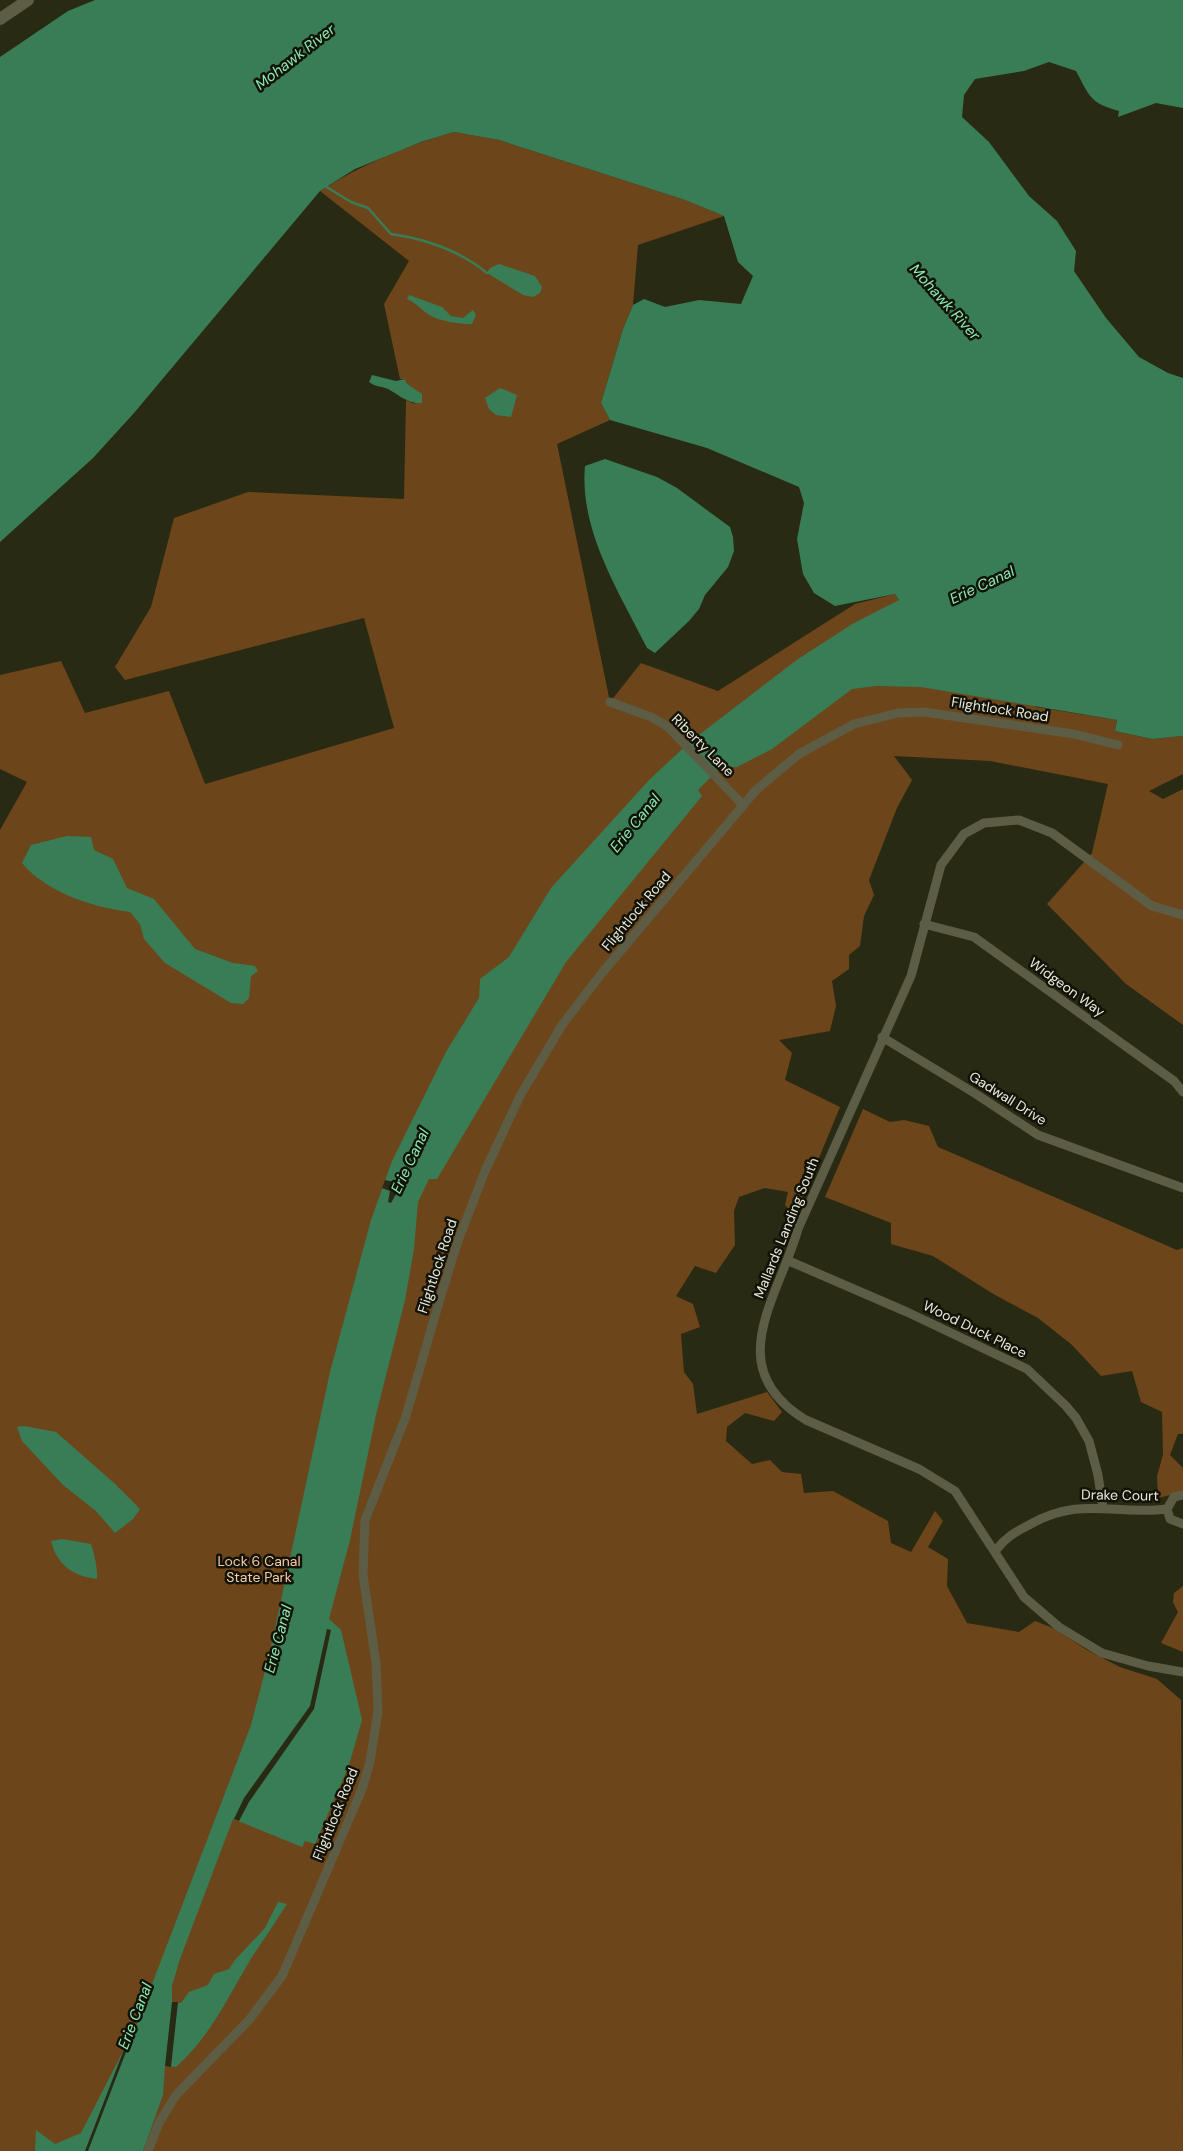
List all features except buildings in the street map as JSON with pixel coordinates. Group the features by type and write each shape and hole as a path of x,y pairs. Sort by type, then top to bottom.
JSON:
{"street":[{"path":"0,19 28,0"},
{"name":"Riberty Lane","path":"610,702 651,717 667,726 743,805"},
{"name":"Flightlock Road","path":"148,2151 159,2123 176,2095 249,2020 282,1976 362,1789 370,1762 378,1711 376,1663 363,1575 365,1520 405,1419 458,1241 485,1171 520,1096 562,1025 602,973 743,805 782,766 799,754 854,724 898,713 924,712 1074,734 1118,745"},
{"name":"Mallards Landing South","path":"1183,915 1152,906 1052,833 1019,820 984,823 964,834 941,865 911,976 882,1037 798,1229 789,1261 774,1292 759,1344 764,1375 782,1403 806,1420 919,1468 947,1484 964,1502 1024,1597 1059,1627 1102,1653 1122,1660 1183,1672"},
{"name":"Widgeon Way","path":"924,924 974,937 982,942 1174,1081 1183,1092"},
{"name":"Gadwall Drive","path":"882,1037 976,1094 1038,1135 1183,1187"},
{"name":"Wood Duck Place","path":"789,1261 916,1316 1026,1369 1066,1406 1090,1441 1103,1508"},
{"name":"Drake Court","path":"1167,1510 1174,1498 1183,1495"},
{"name":"Drake Court","path":"996,1550 1006,1537 1038,1519 1072,1508 1167,1510"},
{"name":"Drake Court","path":"1167,1510 1174,1522 1183,1524"}],"green space":[{"name":"Lock 6 Canal State Park","path":"454,132 499,140 685,200 724,216 638,245 633,305 623,329 601,403 610,420 557,444 610,702 641,663 718,691 855,604 895,594 899,600 1036,707 1117,720 1115,731 1152,739 1183,736 1183,774 1149,791 1163,799 1183,789 1183,1025 1126,984 1047,904 1092,853 1108,784 990,761 894,756 912,780 897,808 869,880 874,895 864,916 860,946 849,955 849,969 832,981 836,1006 830,1031 779,1040 792,1053 785,1080 840,1107 795,1216 785,1205 788,1192 765,1188 739,1197 734,1211 735,1245 716,1273 695,1266 676,1296 693,1304 700,1327 681,1334 684,1372 693,1384 697,1414 767,1392 782,1412 774,1421 745,1413 727,1427 726,1441 752,1464 770,1460 782,1472 801,1474 804,1493 833,1491 888,1521 891,1543 911,1552 935,1511 943,1521 928,1547 948,1559 947,1586 967,1623 1019,1632 1035,1621 1053,1628 1087,1650 1120,1667 1157,1679 1181,1700 1183,2151 0,2151 0,830 27,782 0,769 0,675 61,661 85,713 169,691 205,784 394,728 364,618 125,680 115,667 151,607 174,518 248,492 404,499 406,400 415,404 405,379 400,379 384,304 409,261 320,191 352,172 385,157 418,143"},
{"path":"863,1109 890,1122 904,1120 929,1126 938,1147 1177,1250 1183,1248 1183,1434 1178,1434 1170,1455 1183,1468 1183,1492 1158,1498 1157,1476 1163,1455 1162,1412 1141,1402 1132,1371 1101,1376 1071,1344 1038,1318 995,1295 933,1256 891,1244 891,1223 825,1197"},
{"path":"1183,1586 1183,1652 1161,1643 1178,1612 1173,1602 1174,1593"}],"water":[{"path":"95,0 1183,0 1183,108 1156,103 1118,117 1119,111 1102,105 1092,98 1076,71 1049,62 1024,71 975,79 964,95 962,117 989,142 1029,196 1057,221 1076,251 1074,271 1106,318 1139,357 1168,373 1183,378 1183,736 1152,739 1115,731 1117,720 921,687 876,686 852,689 772,749 737,767 721,767 698,790 702,796 566,962 437,1179 429,1179 418,1202 414,1249 405,1300 376,1415 350,1540 329,1619 341,1630 362,1720 349,1765 315,1844 305,1841 302,1847 233,1819 180,1959 172,1986 172,2002 181,2003 189,1992 208,1985 214,1974 229,1969 265,1928 278,1902 287,1904 249,1962 208,2031 188,2056 176,2067 165,2066 163,2095 143,2151 35,2151 36,2130 55,2144 81,2133 136,2026 251,1725 269,1656 330,1372 371,1220 392,1161 446,1052 479,998 480,979 509,957 551,888 650,779 691,741 798,659 854,623 899,600 895,594 835,606 814,593 803,574 797,539 804,503 799,487 707,448 610,420 601,403 623,329 633,305 644,299 665,307 699,300 741,304 753,276 738,262 724,216 685,200 499,140 454,132 421,142 355,169 320,191 134,413 93,458 0,542 0,57 68,11"},
{"path":"499,264 535,276 542,287 540,293 533,297 523,295 487,273 490,268"},
{"path":"409,295 442,307 451,316 463,318 473,310 476,315 472,324 441,320 429,315 407,299"},
{"path":"372,375 396,381 405,379 407,384 422,394 422,403 408,401 388,389 371,384 369,382"},
{"path":"500,388 517,395 511,417 496,415 489,409 485,398"},
{"path":"605,459 657,477 677,488 730,527 733,537 734,551 728,567 705,595 699,609 689,621 655,653 647,648 613,583 603,560 588,514 585,466"},
{"path":"67,836 91,837 94,850 113,859 127,888 154,899 195,949 233,963 255,966 258,971 251,976 249,998 243,1004 231,1003 165,963 144,939 140,924 130,912 116,910 72,897 44,883 22,863 31,845"},
{"path":"24,1426 56,1432 114,1483 140,1509 133,1519 115,1533 96,1511 63,1485 22,1441 17,1427"},
{"path":"62,1539 91,1544 96,1562 97,1579 73,1572 62,1563 57,1557 51,1541"}],"pier":[{"path":"402,1171 399,1189 391,1203 388,1202 390,1191 382,1188 385,1180 394,1182"},
{"path":"327,1629 331,1630 314,1709 249,1802 239,1821 234,1819 244,1798 310,1706"},
{"path":"172,2002 178,2002 171,2067 165,2066"},
{"path":"136,2026 88,2151 85,2151 123,2052"}],"waterway":[{"path":"325,186 351,202 368,208 391,234 429,242 442,247 465,258 487,273"}],"water label":[{"name":"Mohawk River","path":"295,57"},
{"name":"Mohawk River","path":"945,302"},
{"name":"Erie Canal","path":"982,585"},
{"name":"Erie Canal","path":"635,823"},
{"name":"Erie Canal","path":"410,1161"},
{"name":"Erie Canal","path":"278,1639"},
{"name":"Erie Canal","path":"135,2016"}]}
